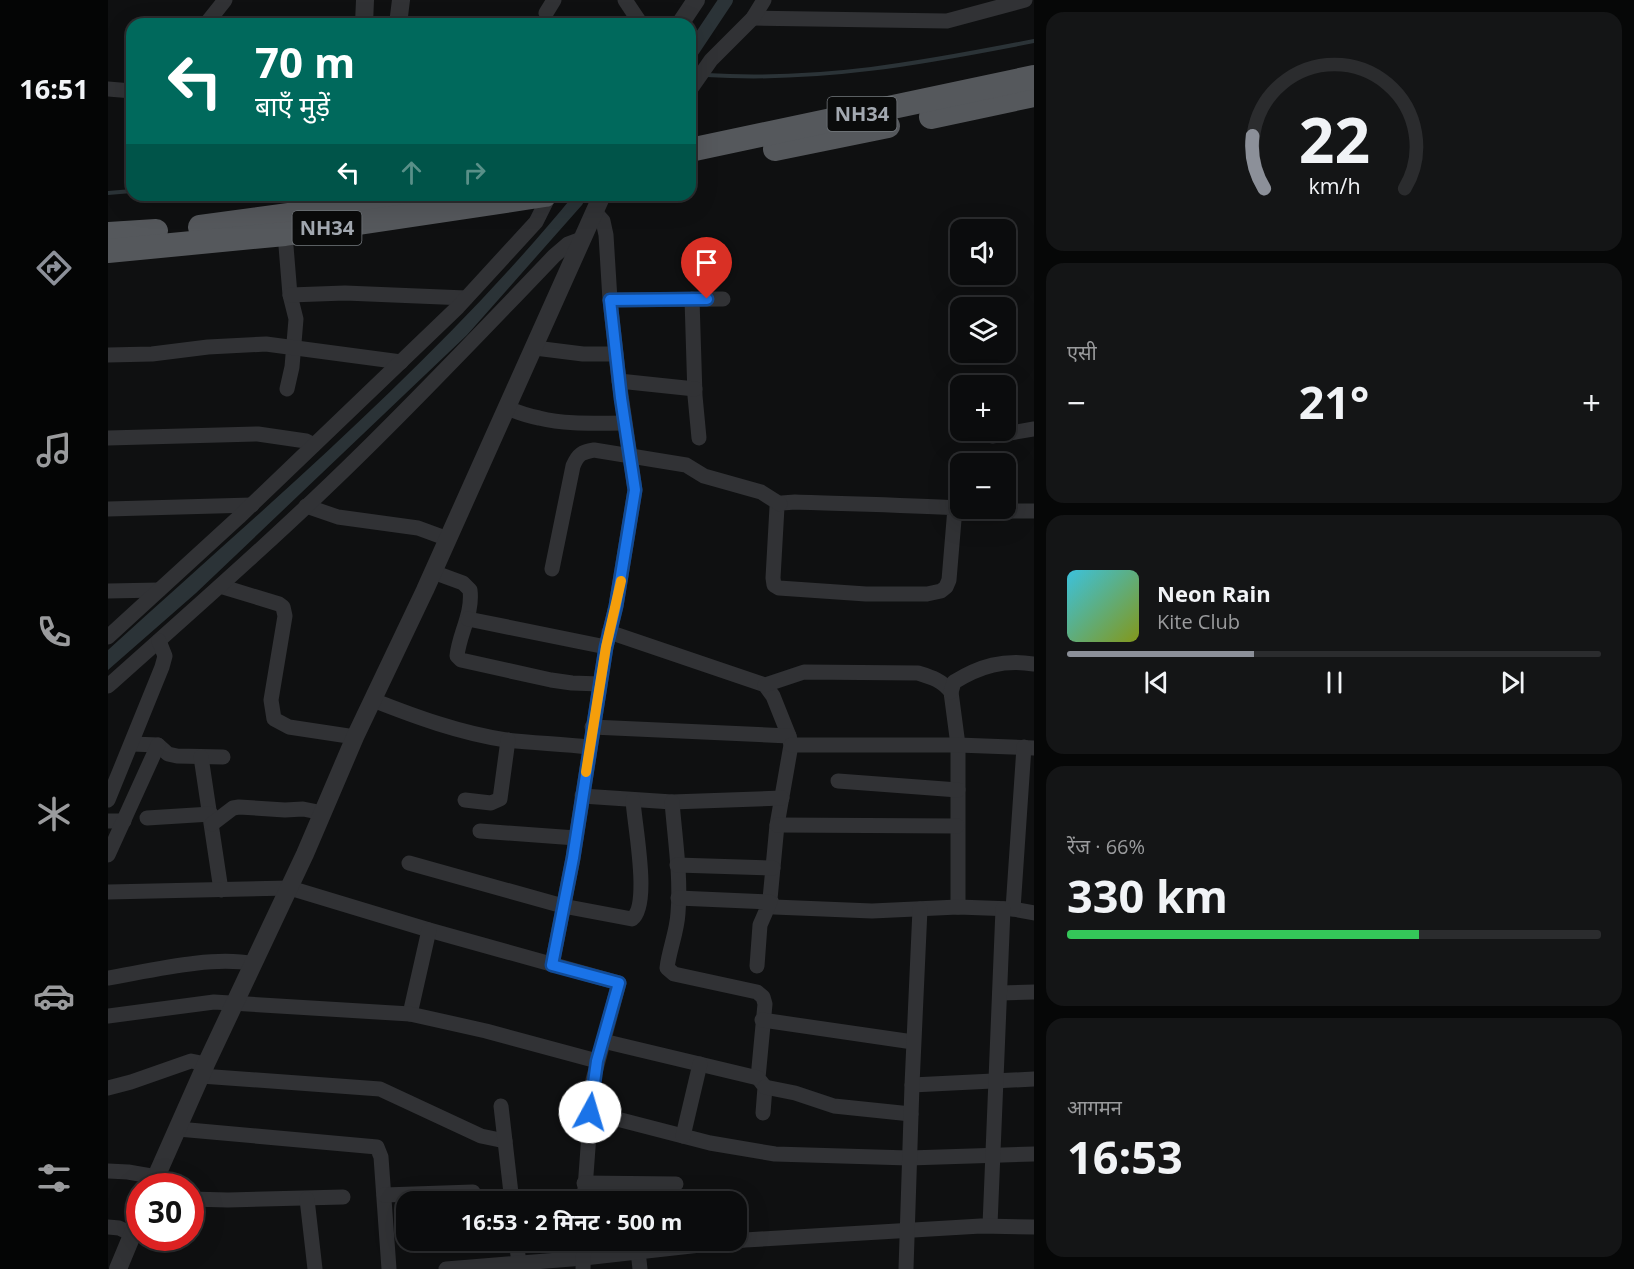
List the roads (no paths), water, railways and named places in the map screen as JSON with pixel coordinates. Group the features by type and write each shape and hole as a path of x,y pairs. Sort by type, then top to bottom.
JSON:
{"highway":[{"name":"NH34","path":"696,149 1034,77"},
{"name":"NH34","path":"696,165 1034,95"},
{"name":"NH34","path":"108,251 285,234 408,201"},
{"name":"NH34","path":"108,234 200,227 383,206 457,201"}],"street":[{"path":"211,18 225,0"},
{"path":"364,18 365,0"},
{"path":"399,18 401,0"},
{"path":"625,0 636,18"},
{"path":"684,18 696,0"},
{"path":"696,80 711,60 753,18 764,0"},
{"path":"753,18 947,21 982,5 1026,0"},
{"path":"108,89 126,90"},
{"path":"108,637 252,505 466,298 536,222 546,201"},
{"path":"158,1173 203,1070 290,888 355,737 433,572 600,201"},
{"path":"552,965 635,490 619,381 606,235 603,221 595,212"},
{"path":"285,234 290,295 296,319 287,389"},
{"path":"108,686 220,586 363,452 469,346 554,256 568,244 584,238"},
{"path":"290,295 345,293 466,298"},
{"path":"692,299 699,438"},
{"path":"610,300 723,299"},
{"path":"108,355 152,354 208,347 255,345 400,362"},
{"path":"535,348 583,354 616,354"},
{"path":"619,381 695,389"},
{"path":"507,408 555,421 624,423"},
{"path":"1016,432 1034,429"},
{"path":"108,438 258,434 314,444"},
{"path":"552,569 573,466 583,452 594,450 686,465 704,476 760,492 780,504 795,502 950,508"},
{"path":"780,504 777,507 773,578 776,587 866,594 935,593 946,587 949,580 960,519"},
{"path":"108,509 252,505"},
{"path":"306,506 338,517 418,528 448,539"},
{"path":"1016,511 1034,511"},
{"path":"433,572 463,583 468,587 471,595 468,619 458,645 457,656 460,660 551,681 600,684"},
{"path":"220,586 273,602 282,607 285,616 271,700 274,719 289,727 355,737"},
{"path":"108,591 159,590"},
{"path":"468,619 608,639 765,685 804,672 918,673 939,681 951,692"},
{"path":"108,855 116,821 145,744 165,656 159,640"},
{"path":"958,907 958,745 951,692 954,682 976,670 1004,662 1034,664"},
{"path":"756,966 760,925 770,902 777,825 790,741 773,696 765,685"},
{"path":"373,699 429,722 508,740 589,747"},
{"path":"592,727 790,741 1029,748 1027,806 1008,909 1000,993 990,1225"},
{"path":"465,800 491,802 500,800 508,740"},
{"path":"145,744 172,755 223,757"},
{"path":"108,800 145,744"},
{"path":"201,757 221,890"},
{"path":"838,781 958,790"},
{"path":"582,796 672,802 782,798"},
{"path":"409,863 563,906 632,919 636,916 639,906 642,872 633,822 633,800"},
{"path":"672,802 678,898 676,934 667,964 668,970 674,974 760,994 765,1000 762,1020 761,1083 764,1113"},
{"path":"147,818 211,819 239,807 303,809 323,813"},
{"path":"777,825 957,826"},
{"path":"480,831 576,838"},
{"path":"677,865 773,868"},
{"path":"108,892 290,888 619,983 597,1061 590,1112 584,1191"},
{"path":"678,898 770,902 774,907 782,908 872,911 958,907 1008,909 1034,913"},
{"path":"906,1269 910,1114 920,909"},
{"path":"410,1014 429,930"},
{"path":"108,978 214,962 238,961 253,964"},
{"path":"1000,993 1034,992"},
{"path":"108,1017 214,1002 410,1014 486,1031 597,1061"},
{"path":"762,1020 913,1042"},
{"path":"603,1041 700,1064 834,1106 910,1114"},
{"path":"108,1088 191,1061 203,1070 380,1089 481,1136 505,1141"},
{"path":"683,1136 700,1064"},
{"path":"912,1085 1034,1079"},
{"path":"501,1106 511,1191"},
{"path":"590,1112 736,1149 775,1154 909,1158 1034,1154"},
{"path":"178,1129 377,1147 380,1153 389,1269"},
{"path":"108,1172 126,1176"},
{"path":"584,1184 676,1184"},
{"path":"384,1195 396,1195"},
{"path":"204,1199 343,1197"},
{"path":"307,1199 315,1269"},
{"path":"747,1240 990,1225 1034,1227"},
{"path":"108,1227 126,1231"},
{"path":"118,1269 126,1249"},
{"path":"517,1251 519,1263"},
{"path":"446,1269 519,1263 584,1263 638,1251 639,1269"}],"waterway":[{"path":"696,45 726,0"},
{"path":"706,75 790,76 871,69 952,57 1034,41"},
{"path":"108,193 126,192"}]}
